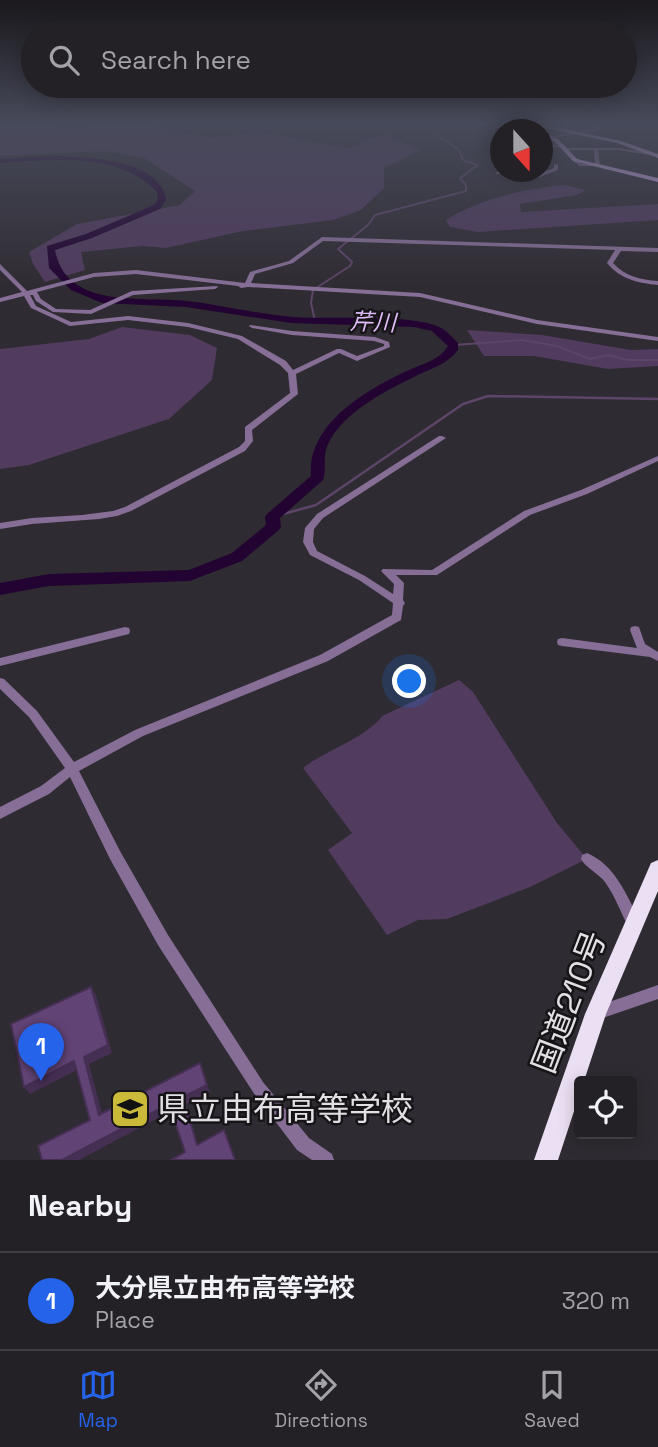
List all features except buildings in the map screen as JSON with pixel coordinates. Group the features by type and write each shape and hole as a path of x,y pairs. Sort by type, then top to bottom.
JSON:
{"highway":[{"name":"国道210号","path":"546,1160 596,1014 658,869"}],"street":[{"path":"247,285 252,273 291,262 322,239 658,250"},
{"path":"618,250 610,263 615,271 646,282 658,283"},
{"path":"0,265 30,292 35,293 38,300 55,311 97,311 122,296 247,285"},
{"path":"0,300 101,274 136,272 247,285 420,295 503,315 658,339"},
{"path":"646,282 658,294"},
{"path":"0,526 37,519 118,513 242,449 249,441 248,429 294,394 292,373 264,349 240,337 188,325 128,318 69,324 33,307 30,292"},
{"path":"251,326 292,334 375,339 387,343 387,347 357,359 339,350 292,373"},
{"path":"400,603 362,578 313,553 308,541 310,528 320,516 442,438"},
{"path":"0,813 45,790 72,768 139,733 334,653 386,625 397,617 400,603 399,583 386,571 434,573 527,513 584,492 658,458"},
{"path":"635,630 640,646 653,655"},
{"path":"0,662 125,631"},
{"path":"562,642 653,655"},
{"path":"0,682 33,714 72,768 115,855 163,940 258,1087 303,1144 326,1160"},
{"path":"587,859 599,864 608,875 634,923"},
{"path":"596,1014 658,992"}],"shaded area":[{"path":"177,179 384,179 384,188 361,210 333,220 243,231 166,248 142,246 81,252 85,270 45,282 33,264 29,252 77,224 180,205 195,191"},
{"path":"565,185 586,190 577,195 520,204 521,212 658,204 658,220 478,232 450,227 446,220 503,196"},
{"path":"122,327 190,335 217,348 212,380 169,419 29,465 0,469 0,349 89,339"},
{"path":"467,330 542,335 631,350 658,349 658,366 608,369 534,356 484,356"},
{"path":"459,680 473,692 557,823 587,859 530,887 447,919 418,920 387,935 328,850 352,833 303,768 366,731 382,716"}],"waterway":[{"name":"芹川","path":"0,589 49,580 190,575 237,557 274,527 272,517 318,477 316,460 322,444 346,415 379,391 442,359 454,345 436,329 414,324 291,320 186,304 102,300 75,288 53,266 50,248 89,236 157,207 162,200 161,191 149,179"},
{"path":"315,321 311,303 313,290 352,262 338,249 368,225 375,215 466,191 466,185 461,179"},
{"path":"454,345 522,340 557,346 590,359 608,355 627,360 658,360"},
{"path":"272,517 316,505 463,404 488,396 658,399"}],"place":[{"name":"大分県立由布高等学校","path":"41,1081"},
{"name":"県立由布高等学校","path":"130,1109"}]}
